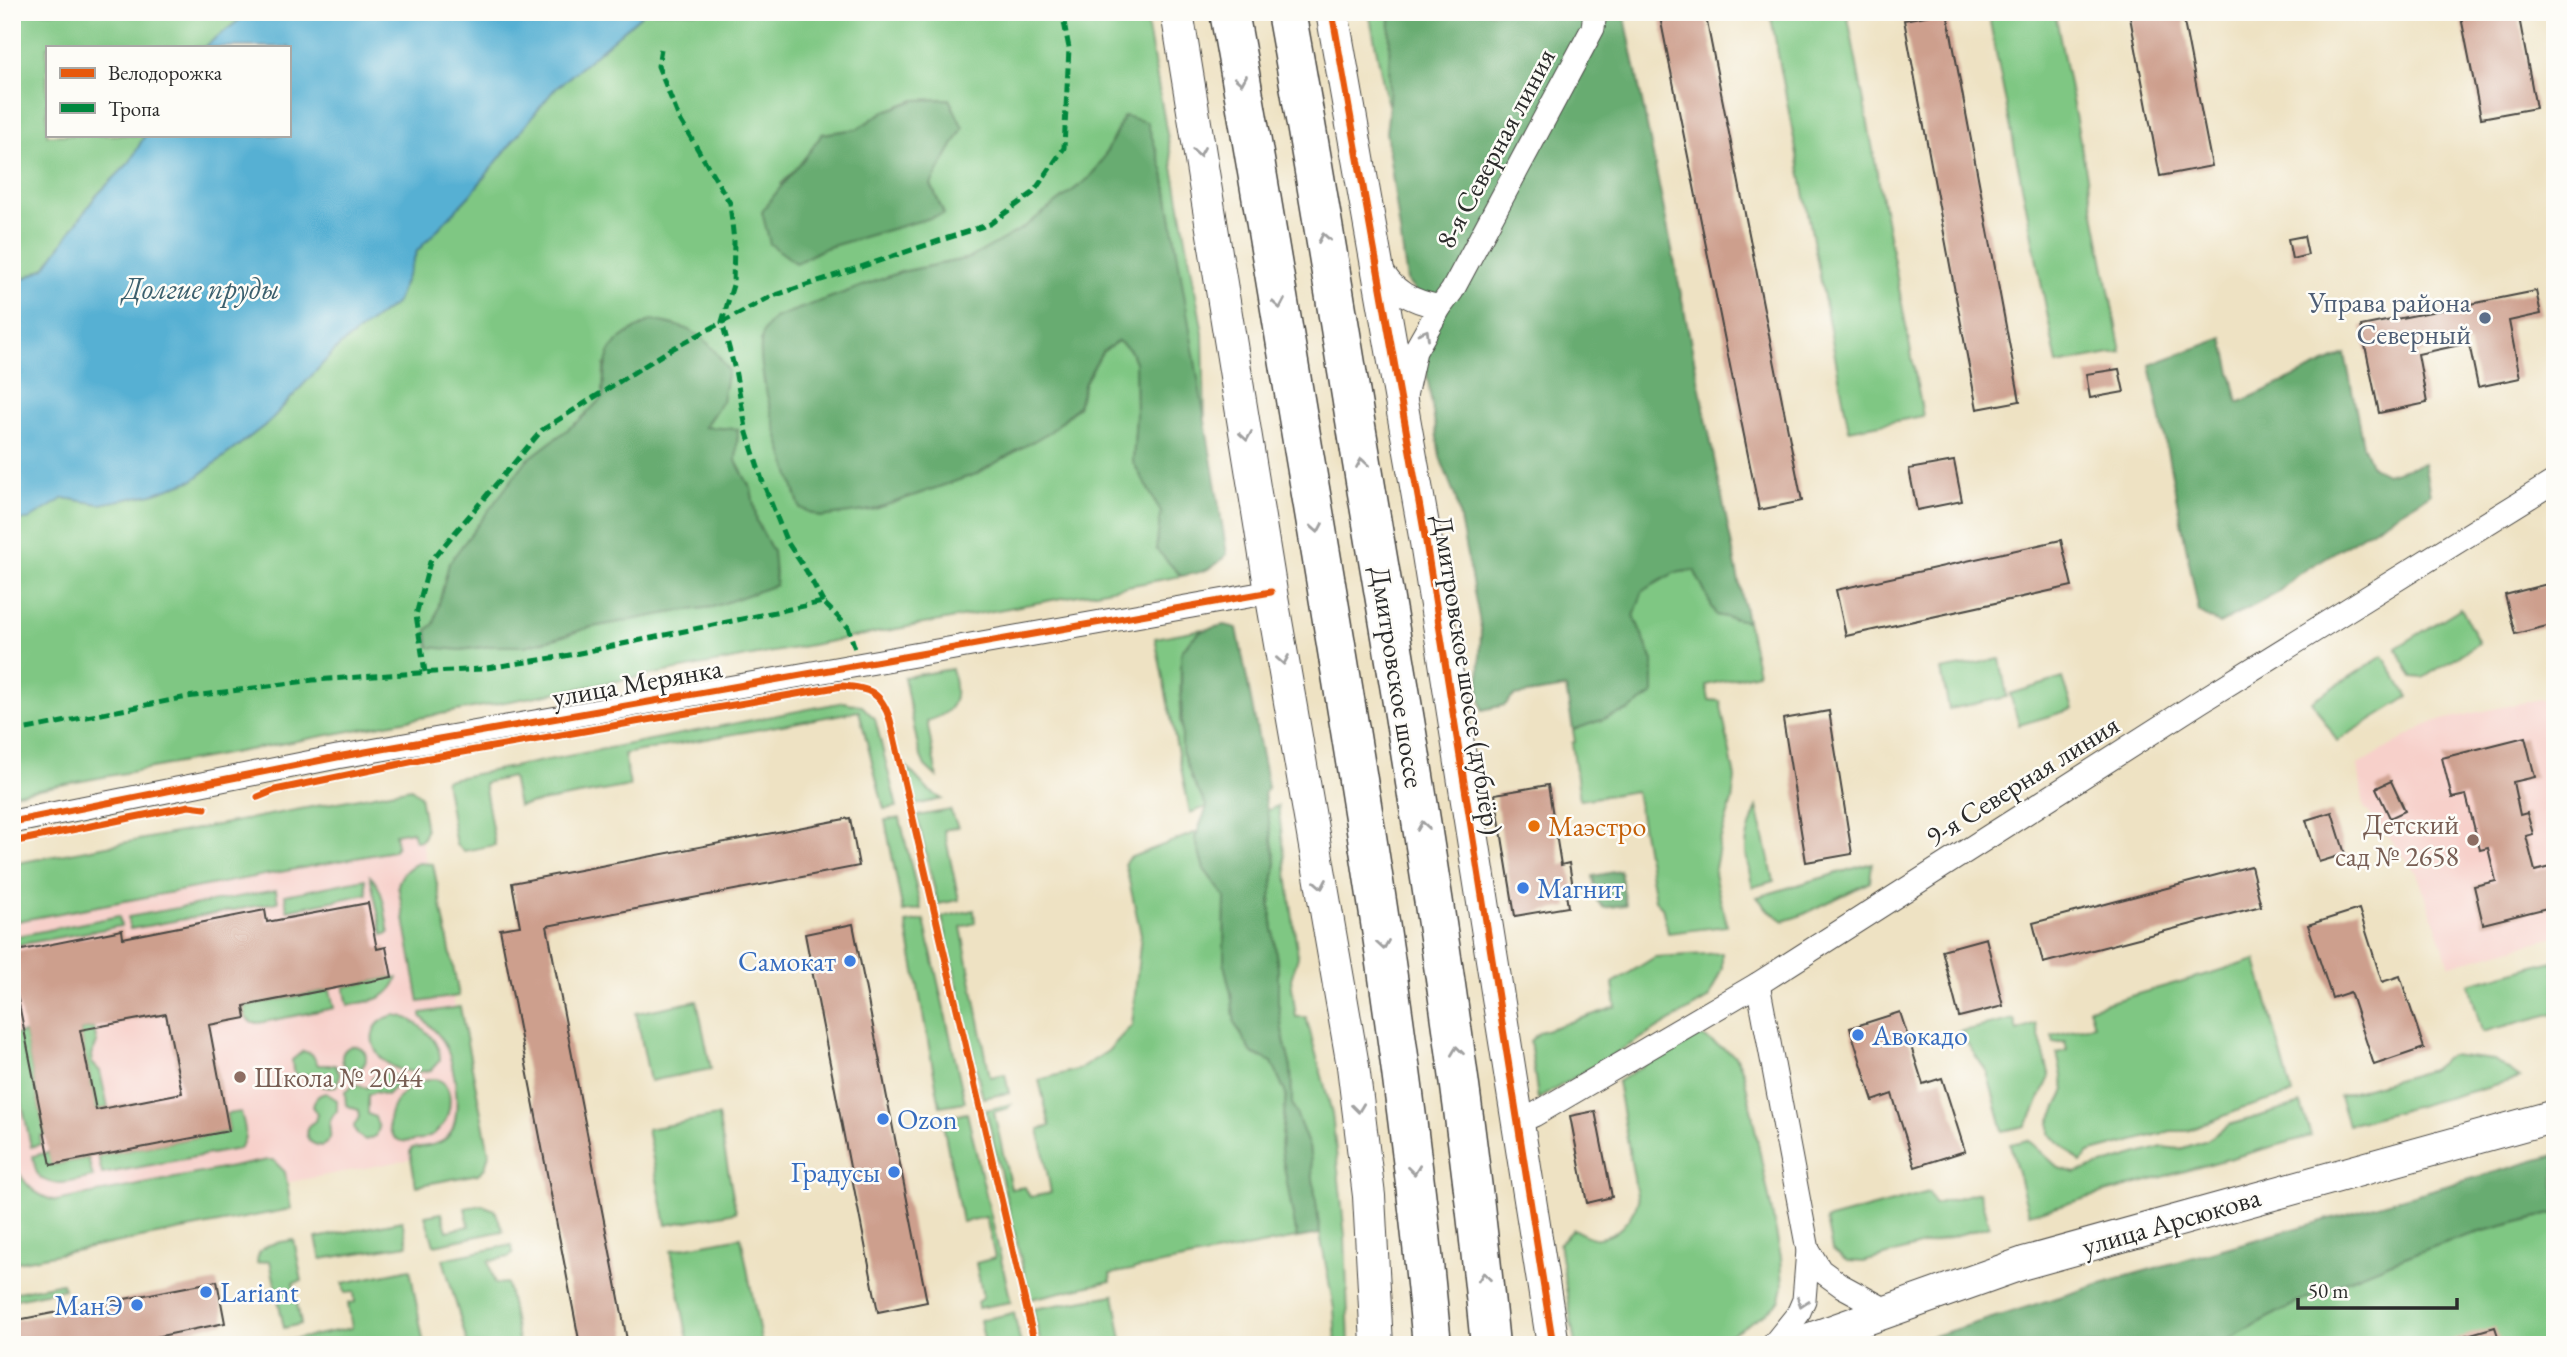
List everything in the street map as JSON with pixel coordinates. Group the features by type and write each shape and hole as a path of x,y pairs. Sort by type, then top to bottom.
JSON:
{"highway":[{"name":"Дмитровское шоссе","path":"1230,12 1351,732 1396,1031 1420,1221 1432,1345"},
{"name":"Дмитровское шоссе","path":"1286,12 1406,723 1454,1030 1478,1214 1490,1345"}],"street":[{"path":"1177,12 1271,592 1353,1066 1369,1196 1377,1345"},
{"name":"Дмитровское шоссе (дублёр)","path":"1332,12 1426,542 1554,1344"},
{"name":"8-я Северная линия","path":"1402,410 1415,351 1458,281 1521,165 1592,28 1595,12"},
{"path":"1376,259 1387,281 1420,303 1440,307"},
{"name":"9-я Северная линия","path":"1518,1122 1758,984 2201,701 2555,481"},
{"name":"улица Мерянка","path":"12,822 337,757 1271,592"},
{"path":"1758,984 1808,1250 1804,1300 1798,1314 1773,1345"},
{"name":"улица Арсюкова","path":"1793,1345 1886,1310 2073,1248 2555,1116"},
{"path":"1808,1250 1821,1270 1842,1286 1886,1310"}],"shaded area":[{"name":"Детский сад № 2658","path":"2540,699 2550,706 2555,705 2555,937 2450,965 2417,873 2364,807 2358,765 2432,722"},
{"name":"Школа № 2044","path":"416,810 482,1146 12,1234 12,883"}],"green space":[{"path":"12,12 250,12 205,46 46,46 46,136 144,136 130,162 95,197 45,268 12,285"},
{"path":"645,12 1145,12 1203,333 1205,425 1164,173 1107,150 1101,163 1088,179 1023,228 970,258 901,272 774,318 761,351 764,383 800,508 872,510 976,474 1051,431 1078,407 1085,382 1102,352 1118,341 1130,350 1135,362 1133,462 1161,512 1157,549 1181,576 12,794 12,520 28,519 64,498 100,504 152,494 193,480 268,423 338,347 396,303 417,251 470,195 553,91","holes":["949,99 963,128 931,184 854,239 825,248 795,263 781,184 804,161 822,134 857,129 883,112 914,100","604,365 722,401 704,428 738,429 736,461 751,489 757,522 773,552 713,607 587,628 557,638 460,650 427,630 434,624 526,461 580,420 603,397"]},
{"path":"1369,12 1390,12 1389,108 1386,98"},
{"path":"1390,12 1624,12 1747,621 1716,615 1694,570 1674,573 1643,591 1634,616 1653,661 1653,694 1629,710 1573,730 1566,688 1514,696 1505,705 1482,710 1479,689 1481,628 1456,499 1440,457 1425,362 1431,333 1415,291 1407,281 1386,132 1389,108"},
{"path":"1770,12 1847,12 1923,416 1849,430"},
{"path":"1988,12 2055,12 2121,352 2057,364"},
{"path":"949,99 963,128 931,184 944,214 825,248 796,263 770,244 762,212 822,134 857,129 883,112 915,100"},
{"path":"1124,116 1147,122 1164,173 1227,554 1206,570 1181,576 1156,549 1161,512 1133,462 1135,362 1130,350 1118,341 1102,352 1085,382 1078,406 1051,431 976,474 872,510 821,517 800,508 766,391 761,346 764,331 769,324 774,318 901,272 970,258 1023,228 1088,179 1101,163"},
{"path":"652,320 679,326 697,334 712,348 728,370 722,401 704,427 738,429 736,461 751,489 757,522 773,552 776,585 713,607 587,628 525,646 460,650 429,647 427,630 434,624 449,563 526,461 580,420 603,397 605,367 612,348 626,335"},
{"path":"2223,338 2238,403 2345,354 2363,445 2372,467 2386,474 2424,463 2430,494 2297,575 2276,594 2219,624 2199,612 2150,365"},
{"path":"1695,570 1716,615 1747,621 1758,673 1706,685 1709,700 1720,701 1735,778 1714,874 1727,926 1668,933 1662,907 1655,900 1636,791 1580,800 1572,743 1575,742 1573,730 1629,710 1653,694 1653,661 1634,616 1642,591 1674,573"},
{"path":"2461,608 2479,643 2423,678 2412,677 2396,648"},
{"path":"1225,625 1237,628 1268,787 1264,794 1276,862 1270,905 1278,970 1278,1003 1291,1068 1292,1103 1309,1147 1320,1234 1297,1238 1281,1149 1286,1094 1272,1062 1252,1053 1235,1024 1224,964 1225,897 1204,869 1195,838 1207,807 1192,779 1182,751 1181,653 1199,633"},
{"path":"1203,629 1189,641 1181,653 1180,720 1192,779 1207,807 1190,813 1155,638"},
{"path":"2383,656 2408,697 2337,741 2312,701"},
{"path":"2000,659 2007,697 1949,709 1941,670"},
{"path":"952,669 955,688 953,702 945,713 927,721 937,777 925,766 919,752 904,677"},
{"path":"2063,678 2073,709 2019,725 2010,694"},
{"path":"844,702 862,706 875,719 897,807 884,809 859,711 624,754 630,786 518,806 512,777 484,783 495,845 464,851 456,845 445,780"},
{"path":"906,766 928,790 942,799 915,805"},
{"path":"411,788 420,795 426,831 422,840 415,841 412,831 395,834 397,846 393,851 12,922 12,864"},
{"path":"1278,806 1298,957 1291,979 1296,1017 1306,1017 1332,1113 1345,1236 1349,1345 1336,1345 1334,1309 1320,1234 1309,1147 1292,1103 1291,1068 1278,1003 1278,970 1270,905 1276,862 1266,811"},
{"path":"1757,807 1774,881 1753,887 1746,847"},
{"path":"950,810 958,827 944,830 959,900 938,904 917,816"},
{"path":"900,818 921,909 903,912 885,820"},
{"path":"1197,832 1195,838 1204,869 1225,897 1224,964 1235,1024 1252,1053 1272,1061 1286,1094 1281,1149 1297,1238 1110,1274 1111,1281 1030,1299 986,1110 1011,1104 1008,1108 994,1112 1011,1189 1025,1187 1030,1197 1051,1193 1039,1129 1050,1126 1039,1080 1080,1069 1108,1051 1132,1025 1141,934 1125,863 1129,858"},
{"path":"418,863 433,864 459,996 419,1002 398,885 405,871"},
{"path":"1872,863 1870,882 1784,921 1767,909 1757,897"},
{"path":"1620,871 1626,905 1604,908 1597,901 1593,876"},
{"path":"370,876 379,888 384,903 389,933 383,935"},
{"path":"365,879 367,894 287,910 285,895"},
{"path":"276,890 278,902 130,929 128,917"},
{"path":"974,910 975,923 961,927 990,1077 1005,1074 1009,1093 983,1098 942,917"},
{"path":"119,916 121,926 12,946 12,937"},
{"path":"924,920 965,1102 940,1106 906,923"},
{"path":"1722,953 1722,968 1709,998 1538,1099 1530,1041 1540,1032 1616,1007 1613,983 1655,957"},
{"path":"2256,960 2292,1094 2244,1108 2187,1131 2171,1131 2089,1153 2081,1162 2050,1134 2050,1122 2065,1090 2057,1053 2067,1050 2065,1041 2054,1043 2052,1036 2094,1025 2089,1008"},
{"path":"2553,961 2555,1013 2482,1032 2469,984"},
{"path":"398,978 384,996 348,1005 344,987"},
{"path":"330,990 334,1008 259,1023 252,1023 246,1018 244,1006"},
{"path":"697,1001 711,1069 650,1081 636,1013"},
{"path":"460,1007 489,1153 485,1168 478,1174 416,1186 410,1152 412,1148 433,1145 444,1140 451,1132 457,1107 454,1077 447,1050 421,1013"},
{"path":"394,1015 418,1024 431,1037 440,1060 431,1070 413,1072 398,1069 385,1062 377,1052 373,1042 374,1031 381,1022"},
{"path":"2014,1019 2017,1031 2036,1024 2050,1077 2025,1126 2003,1131 1987,1072 1959,1032"},
{"path":"94,1028 97,1043 91,1055 92,1063 100,1071 108,1108 96,1110 80,1030"},
{"path":"25,1033 45,1134 40,1136 41,1144 31,1147 12,1054 12,1035"},
{"path":"1696,1033 1736,1056 1744,1074 1781,1257 1783,1286 1780,1300 1766,1313 1713,1345 1575,1345 1559,1243 1573,1229 1594,1238 1609,1236 1627,1221 1638,1201 1617,1082"},
{"path":"354,1046 363,1049 366,1058 363,1067 354,1070 345,1067 342,1058 345,1049"},
{"path":"303,1051 312,1054 318,1065 335,1065 340,1075 336,1086 323,1087 310,1075 299,1076 293,1071 292,1060"},
{"path":"2450,1055 2494,1060 2520,1078 2348,1125 2339,1096 2431,1070"},
{"path":"380,1071 394,1075 396,1086 387,1095 375,1092 368,1095 368,1114 375,1117 379,1128 376,1136 366,1140 355,1131 358,1110 346,1105 345,1092 354,1084 366,1088 371,1086 372,1079"},
{"path":"433,1079 446,1085 449,1091 445,1122 428,1137 400,1141 389,1126 395,1104 403,1093 416,1084"},
{"path":"326,1093 337,1100 337,1111 330,1123 330,1138 322,1146 312,1143 306,1132 317,1114 313,1108 315,1100"},
{"path":"2301,1104 2311,1136 2029,1214 2010,1144 2028,1140 2059,1168 2075,1173 2162,1147 2180,1149 2207,1140 2229,1125"},
{"path":"241,1112 245,1136 238,1149 102,1174 98,1156 229,1131 226,1114"},
{"path":"967,1113 1011,1302 978,1308 977,1302 983,1298 976,1263 995,1258 986,1217 962,1222 942,1118"},
{"path":"718,1116 736,1212 666,1225 647,1129"},
{"path":"49,1152 52,1165 88,1158 93,1177 63,1183 48,1182 36,1171 33,1156"},
{"path":"2555,1155 2555,1213 2460,1238 2388,1263 2302,1301 2219,1345 1914,1345 1914,1342 2127,1276"},
{"path":"273,1160 285,1172 291,1209 12,1263 12,1174 19,1173 34,1191 56,1201"},
{"path":"1929,1192 1934,1204 1979,1192 1989,1226 1864,1262 1847,1261 1832,1250 1826,1220"},
{"path":"482,1205 495,1210 503,1231 434,1245 425,1216 442,1213 447,1231 469,1226 465,1208"},
{"path":"2555,1213 2555,1345 2219,1345 2302,1301 2388,1263 2460,1238"},
{"path":"402,1221 408,1245 321,1259 316,1238"},
{"path":"741,1237 762,1345 689,1345 671,1250"},
{"path":"294,1240 302,1281 293,1283 301,1324 284,1328 270,1261 257,1263 264,1247"},
{"path":"512,1245 513,1253 509,1257 488,1261 495,1284 507,1283 519,1345 468,1345 443,1259"},
{"path":"410,1269 424,1345 275,1345 352,1328 348,1304 355,1302 354,1292 345,1293 343,1283"},
{"path":"62,1283 64,1289 12,1300 12,1293"},
{"path":"1114,1295 1123,1345 1041,1345 1033,1309"},
{"path":"1014,1313 1021,1345 985,1345 980,1320"}],"water":[{"name":"Долгие пруды","path":"250,12 645,12 553,91 470,195 417,251 396,303 338,347 268,423 193,480 152,494 100,504 64,498 28,520 12,520 12,285 45,268 95,197 130,162 144,136 290,136 290,46 205,46"}],"building":[{"path":"1659,12 1705,12 1802,501 1759,510"},
{"path":"1947,12 2020,401 1977,409 1904,20"},
{"path":"2129,12 2182,12 2212,166 2160,176"},
{"path":"2460,12 2518,12 2536,108 2481,118"},
{"path":"2304,236 2308,255 2292,259 2288,239"},
{"path":"2536,291 2541,314 2509,321 2520,378 2478,387 2469,343 2418,354 2427,403 2379,413 2361,326"},
{"path":"2119,369 2124,392 2090,398 2086,374"},
{"path":"1954,461 1962,501 1917,510 1909,469"},
{"path":"2061,540 2072,586 1846,636 1836,590"},
{"path":"2555,582 2555,624 2515,634 2505,595"},
{"path":"1829,711 1852,854 1806,862 1783,719"},
{"path":"2525,737 2535,777 2513,782 2520,815 2527,813 2533,834 2526,836 2535,871 2555,866 2555,906 2483,924 2474,886 2496,881 2488,848 2480,850 2466,795 2452,798 2442,758"},
{"path":"2391,781 2405,811 2390,818 2376,788"},
{"path":"1548,785 1561,865 1569,863 1574,893 1566,894 1568,907 1515,916 1495,794"},
{"path":"2332,812 2345,854 2319,862 2306,820"},
{"path":"850,818 859,866 547,926 628,1345 580,1345 500,929 520,926 512,883"},
{"path":"2251,866 2261,906 2043,963 2033,923"},
{"path":"368,903 377,949 386,947 392,977 244,1006 246,1018 209,1025 229,1131 51,1165 12,969 12,952 122,930 123,938 265,910 267,922","holes":["166,1014 182,1093 96,1110 80,1030"]},
{"path":"2359,909 2382,982 2400,976 2424,1048 2374,1065 2350,992 2332,998 2308,925"},
{"path":"853,924 927,1302 878,1312 805,934"},
{"path":"1986,938 2003,1006 1959,1017 1942,950"},
{"path":"1900,1012 1923,1084 1942,1078 1965,1151 1915,1167 1892,1094 1873,1101 1850,1028"},
{"path":"1595,1111 1612,1197 1587,1203 1570,1116"},
{"path":"217,1281 225,1323 116,1345 12,1345 12,1321"},
{"path":"2495,1327 2501,1345 2450,1345 2450,1340"}],"marked path":[{"path":"425,672 416,615 430,562 542,430 668,351 770,297 990,224 1033,193 1064,148 1069,48 1062,12"},
{"path":"661,49 658,66 679,118 730,203 734,242 733,285 722,322 735,370 747,433 786,540 823,602"},
{"path":"12,732 187,697 313,680 481,669 565,656 823,602 848,627 855,649"}],"cycle path":[{"path":"1332,12 1426,542 1553,1345"},
{"path":"12,822 337,757 1271,592"},
{"path":"258,797 275,790 429,758 842,686 873,693 883,703 890,720 1035,1345"},
{"path":"12,842 189,806 205,808"}],"place":[{"name":"Управа района Северный","path":"2485,318"},
{"name":"Маэстро","path":"1534,826"},
{"name":"Детский сад № 2658","path":"2473,840"},
{"name":"Магнит","path":"1523,888"},
{"name":"Самокат","path":"850,961"},
{"name":"Авокадо","path":"1858,1035"},
{"name":"Школа № 2044","path":"240,1077"},
{"name":"Ozon","path":"883,1119"},
{"name":"Градусы","path":"894,1172"},
{"name":"Lariant","path":"206,1292"},
{"name":"МанЭ","path":"137,1305"}]}
